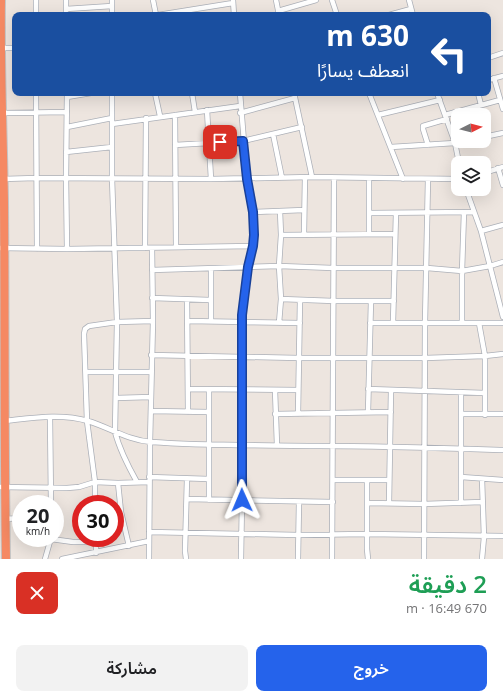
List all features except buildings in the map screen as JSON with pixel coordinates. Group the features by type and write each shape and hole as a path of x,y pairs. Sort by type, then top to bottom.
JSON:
{"highway":[{"path":"1,0 0,88 3,179 2,392 4,421 2,430 2,487 5,519 3,546 6,559"}],"street":[{"path":"36,0 36,12"},
{"path":"66,0 66,9 112,6"},
{"path":"112,0 112,12"},
{"path":"153,0 156,12"},
{"path":"276,0 279,12"},
{"path":"282,12 316,0"},
{"path":"332,0 336,12"},
{"path":"408,0 412,12"},
{"path":"173,12 233,1 234,12"},
{"path":"400,12 411,9"},
{"path":"1,48 12,48"},
{"path":"491,57 503,53"},
{"path":"491,79 503,76"},
{"path":"494,78 503,109"},
{"path":"36,96 37,249"},
{"path":"67,96 67,249"},
{"path":"112,96 112,178 117,322 115,432 118,446 137,482"},
{"path":"156,96 160,116"},
{"path":"192,96 195,112"},
{"path":"240,96 240,113 247,179 253,212 253,246 248,267 242,323 241,559"},
{"path":"240,113 295,96 312,177"},
{"path":"370,96 403,179"},
{"path":"439,96 451,131"},
{"path":"479,96 482,105"},
{"path":"378,115 440,100"},
{"path":"428,145 423,126 500,100"},
{"path":"67,127 240,106"},
{"path":"207,110 211,179"},
{"path":"2,113 67,112"},
{"path":"175,115 176,247"},
{"path":"146,118 146,248"},
{"path":"175,145 243,141 302,127"},
{"path":"491,136 503,133"},
{"path":"273,134 282,178"},
{"path":"391,147 451,143"},
{"path":"66,152 112,147"},
{"path":"491,170 501,167 503,185"},
{"path":"3,179 247,179 305,177 451,179"},
{"path":"304,233 305,177"},
{"path":"332,559 334,446 334,178"},
{"path":"369,178 369,233"},
{"path":"424,559 425,323 428,179"},
{"path":"468,196 481,231 503,317"},
{"path":"253,212 304,210"},
{"path":"279,323 281,299 279,266 281,235 280,211"},
{"path":"462,323 464,212"},
{"path":"369,213 474,212"},
{"path":"393,323 396,213"},
{"path":"481,231 503,225"},
{"path":"281,235 304,233 334,235 369,233 395,234"},
{"path":"2,248 67,249 253,246"},
{"path":"149,559 151,355 153,321 152,248"},
{"path":"152,270 279,266 333,268 427,268 462,271 503,262"},
{"path":"210,268 211,321"},
{"path":"152,298 210,300"},
{"path":"187,299 188,412"},
{"path":"281,299 334,302 394,301"},
{"path":"298,414 300,300"},
{"path":"368,412 371,301"},
{"path":"95,495 95,482 87,421 85,329 89,326 117,322 153,321"},
{"path":"188,321 300,323"},
{"path":"370,323 503,323"},
{"path":"479,323 485,356 485,415"},
{"path":"151,355 299,358 425,358 503,354"},
{"path":"86,372 151,372"},
{"path":"188,389 298,390"},
{"path":"209,389 209,500"},
{"path":"368,389 485,393"},
{"path":"275,390 277,445"},
{"path":"389,503 391,390"},
{"path":"461,392 461,503"},
{"path":"116,398 151,397"},
{"path":"151,411 209,412"},
{"path":"275,414 391,412"},
{"path":"461,414 503,414"},
{"path":"50,417 51,495"},
{"path":"4,421 50,417 67,418 87,421 131,439 150,442 241,446 390,446 503,450"},
{"path":"461,477 503,480"},
{"path":"482,478 484,536 482,559"},
{"path":"2,487 51,488 79,486 95,482 118,483 137,482 149,479 209,479"},
{"path":"186,559 188,499 187,479"},
{"path":"333,480 389,480"},
{"path":"368,480 368,559"},
{"path":"118,483 121,512 129,546"},
{"path":"188,499 333,502"},
{"path":"298,559 300,502"},
{"path":"368,503 424,504 482,502"},
{"path":"5,519 12,519"},
{"path":"149,532 298,535 367,534 503,536"},
{"path":"62,559 89,557 96,553 149,541"},
{"path":"45,559 48,547"},
{"path":"96,547 96,553"}],"route":[{"path":"220,142 243,141 247,179 253,212 253,246 248,267 242,315 242,500"}]}
